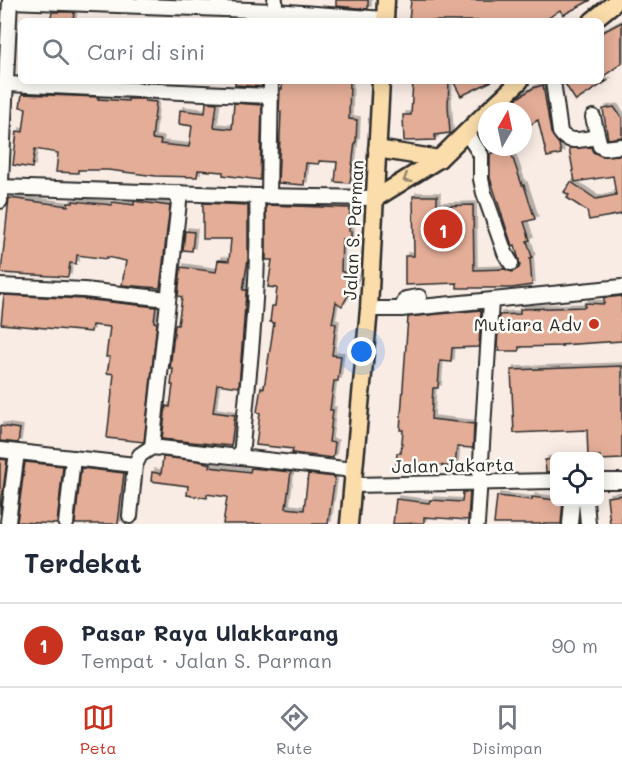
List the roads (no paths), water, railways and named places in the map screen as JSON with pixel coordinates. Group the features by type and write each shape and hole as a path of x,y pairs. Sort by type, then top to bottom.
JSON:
{"main road":[{"path":"385,18 386,0"},
{"path":"596,18 618,0"},
{"name":"Jalan S. Parman","path":"349,524 369,309 381,84"},
{"path":"497,102 517,84"},
{"path":"376,198 439,159 478,120"},
{"path":"377,150 439,159"}],"street":[{"path":"0,201 7,84 7,5 274,11 360,18"},
{"path":"7,84 271,96"},
{"path":"242,456 271,84"},
{"path":"553,84 560,132 563,136 574,140 597,137"},
{"path":"593,117 599,145 602,147 622,146"},
{"path":"466,132 481,155 481,179 484,193 505,253 511,263"},
{"path":"1,187 376,198"},
{"path":"130,516 135,465 140,455 152,447 180,193"},
{"path":"0,286 84,290 168,299"},
{"path":"369,309 401,309 622,287"},
{"path":"401,309 406,299 418,297"},
{"path":"477,524 490,301"},
{"name":"Jalan Jakarta","path":"152,447 242,456 353,477 481,483 550,481"},
{"path":"0,450 135,465"},
{"path":"8,522 16,452"},
{"path":"66,524 73,458"},
{"path":"604,481 622,481"},
{"path":"570,524 572,506"},
{"path":"586,506 588,524"}],"place":[{"name":"Pasar Raya Ulakkarang","path":"443,229"},
{"name":"Mutiara Adv","path":"594,324"}]}
